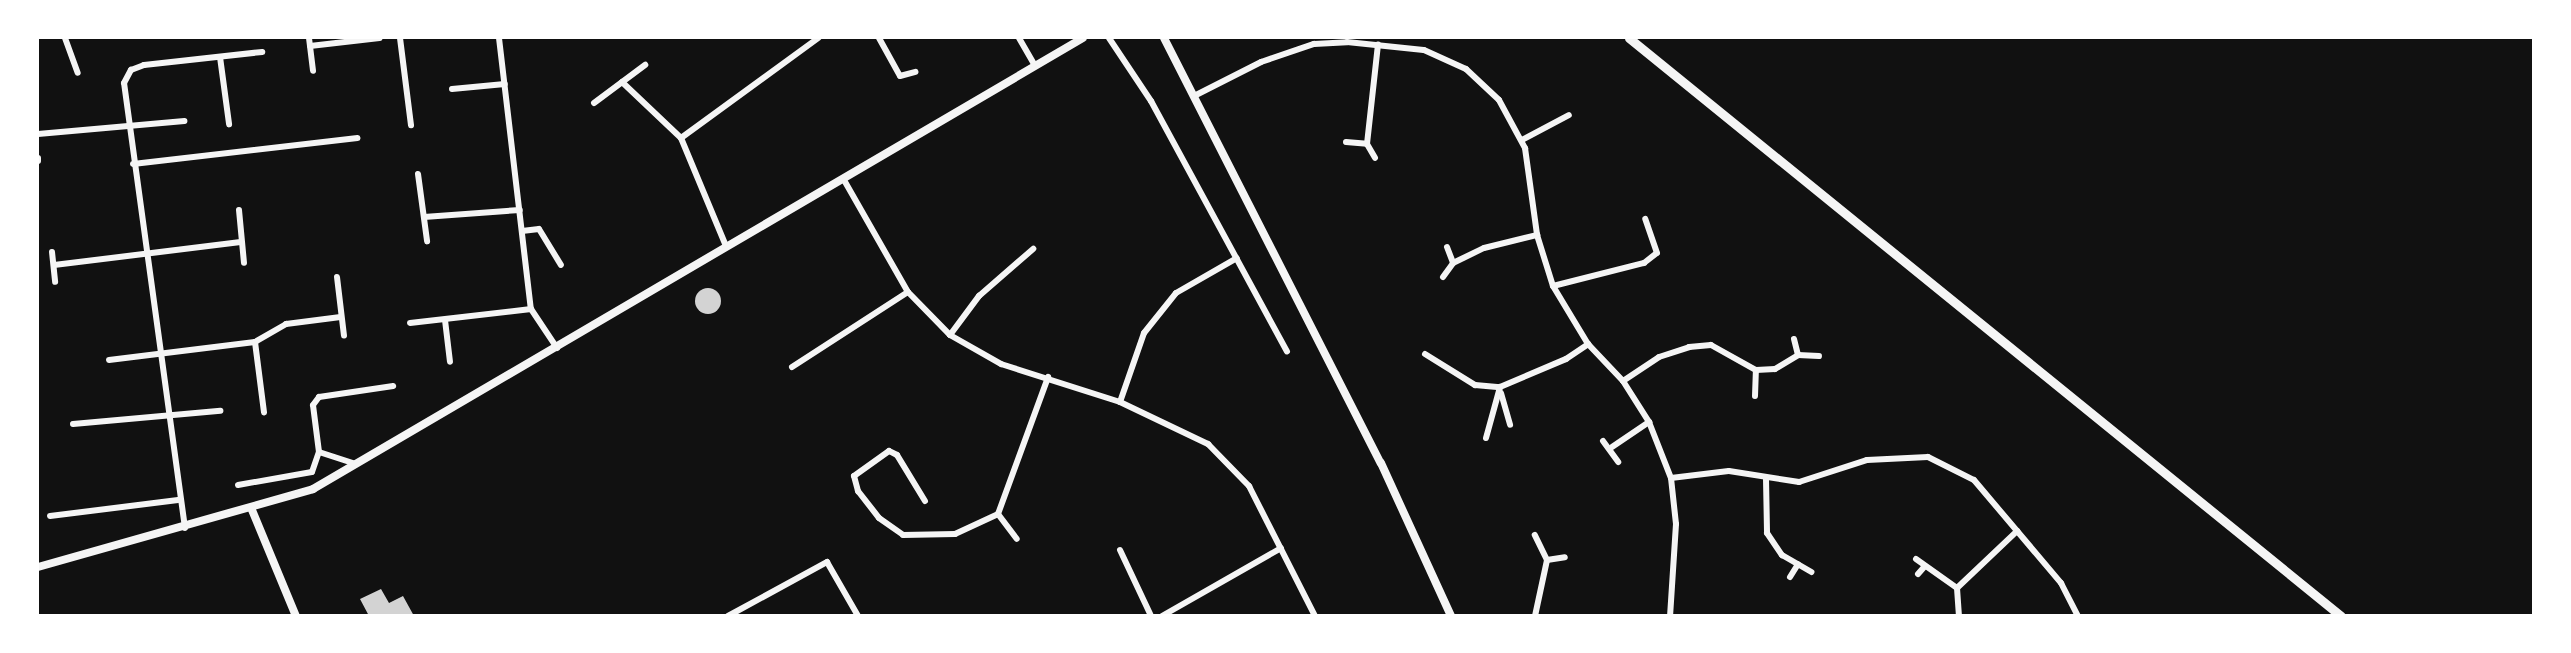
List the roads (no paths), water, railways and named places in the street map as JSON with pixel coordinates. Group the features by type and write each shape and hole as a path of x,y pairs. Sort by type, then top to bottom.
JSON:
{"highway":[{"path":"1629,38 2341,615"}],"street":[{"path":"65,38 78,74"},
{"path":"309,38 313,71"},
{"path":"310,46 380,38"},
{"path":"400,38 411,125"},
{"path":"499,38 531,309 557,348"},
{"path":"681,138 818,38"},
{"path":"879,38 900,76 915,72"},
{"path":"1019,38 1035,66"},
{"path":"38,567 252,510 313,489 1083,38"},
{"path":"1109,38 1237,258 1287,351"},
{"path":"1164,38 1196,94 1417,535 1451,615"},
{"path":"1196,94 1313,41 1424,50 1466,69 1500,100 1522,140 1537,235 1553,286 1588,344 1623,381 1649,422 1671,478 1676,524 1670,615"},
{"path":"1375,159 1367,144 1378,45"},
{"path":"185,529 178,500 144,257 124,83 131,70 144,65 262,52"},
{"path":"220,57 229,124"},
{"path":"594,103 645,65"},
{"path":"622,82 681,138 726,246"},
{"path":"452,89 505,84"},
{"path":"1522,140 1565,116"},
{"path":"38,134 184,121"},
{"path":"133,164 357,138"},
{"path":"1346,142 1367,144"},
{"path":"418,174 427,241"},
{"path":"844,180 908,292 950,335 1001,364 1048,377 1120,402 1208,444 1249,486 1315,615"},
{"path":"239,210 244,263"},
{"path":"424,217 520,210"},
{"path":"1553,286 1650,258 1657,253 1645,219"},
{"path":"522,231 539,229 561,265"},
{"path":"1443,277 1453,263 1537,235"},
{"path":"54,265 144,257 241,242"},
{"path":"1447,247 1453,263"},
{"path":"950,335 979,296 1033,249"},
{"path":"52,252 55,282"},
{"path":"1120,402 1144,333 1176,293 1237,258"},
{"path":"337,277 344,336"},
{"path":"792,367 908,292"},
{"path":"410,323 531,309"},
{"path":"109,360 255,342 286,324 341,317"},
{"path":"445,320 450,362"},
{"path":"1794,339 1798,355"},
{"path":"255,342 264,412"},
{"path":"1425,354 1475,385 1500,387 1566,359 1588,344"},
{"path":"1623,381 1659,357 1689,347 1711,345 1756,370 1775,369 1798,355 1819,356"},
{"path":"1755,396 1756,370"},
{"path":"926,501 897,455 889,451 854,476 858,491 879,518 903,535 955,534 998,514 1048,377"},
{"path":"238,485 312,472 319,452 313,405 320,397 393,386"},
{"path":"1500,387 1503,412 1510,425"},
{"path":"1486,438 1500,387"},
{"path":"73,424 220,411"},
{"path":"1612,447 1649,422"},
{"path":"1603,441 1612,447 1618,462"},
{"path":"319,452 355,464"},
{"path":"1671,478 1729,471 1766,479 1799,482 1868,460 1928,457 1974,480 2061,584 2078,615"},
{"path":"1766,479 1767,534 1782,555 1811,572"},
{"path":"50,516 178,500"},
{"path":"252,510 296,615"},
{"path":"998,514 1017,539"},
{"path":"1957,588 2017,531"},
{"path":"1534,615 1547,560 1535,535"},
{"path":"1162,615 1281,548"},
{"path":"1120,550 1151,615"},
{"path":"1547,560 1564,557"},
{"path":"1916,559 1924,567 1957,588"},
{"path":"728,615 827,562 858,615"},
{"path":"1790,577 1798,564"},
{"path":"1918,574 1924,567"},
{"path":"1957,588 1959,615"}]}
